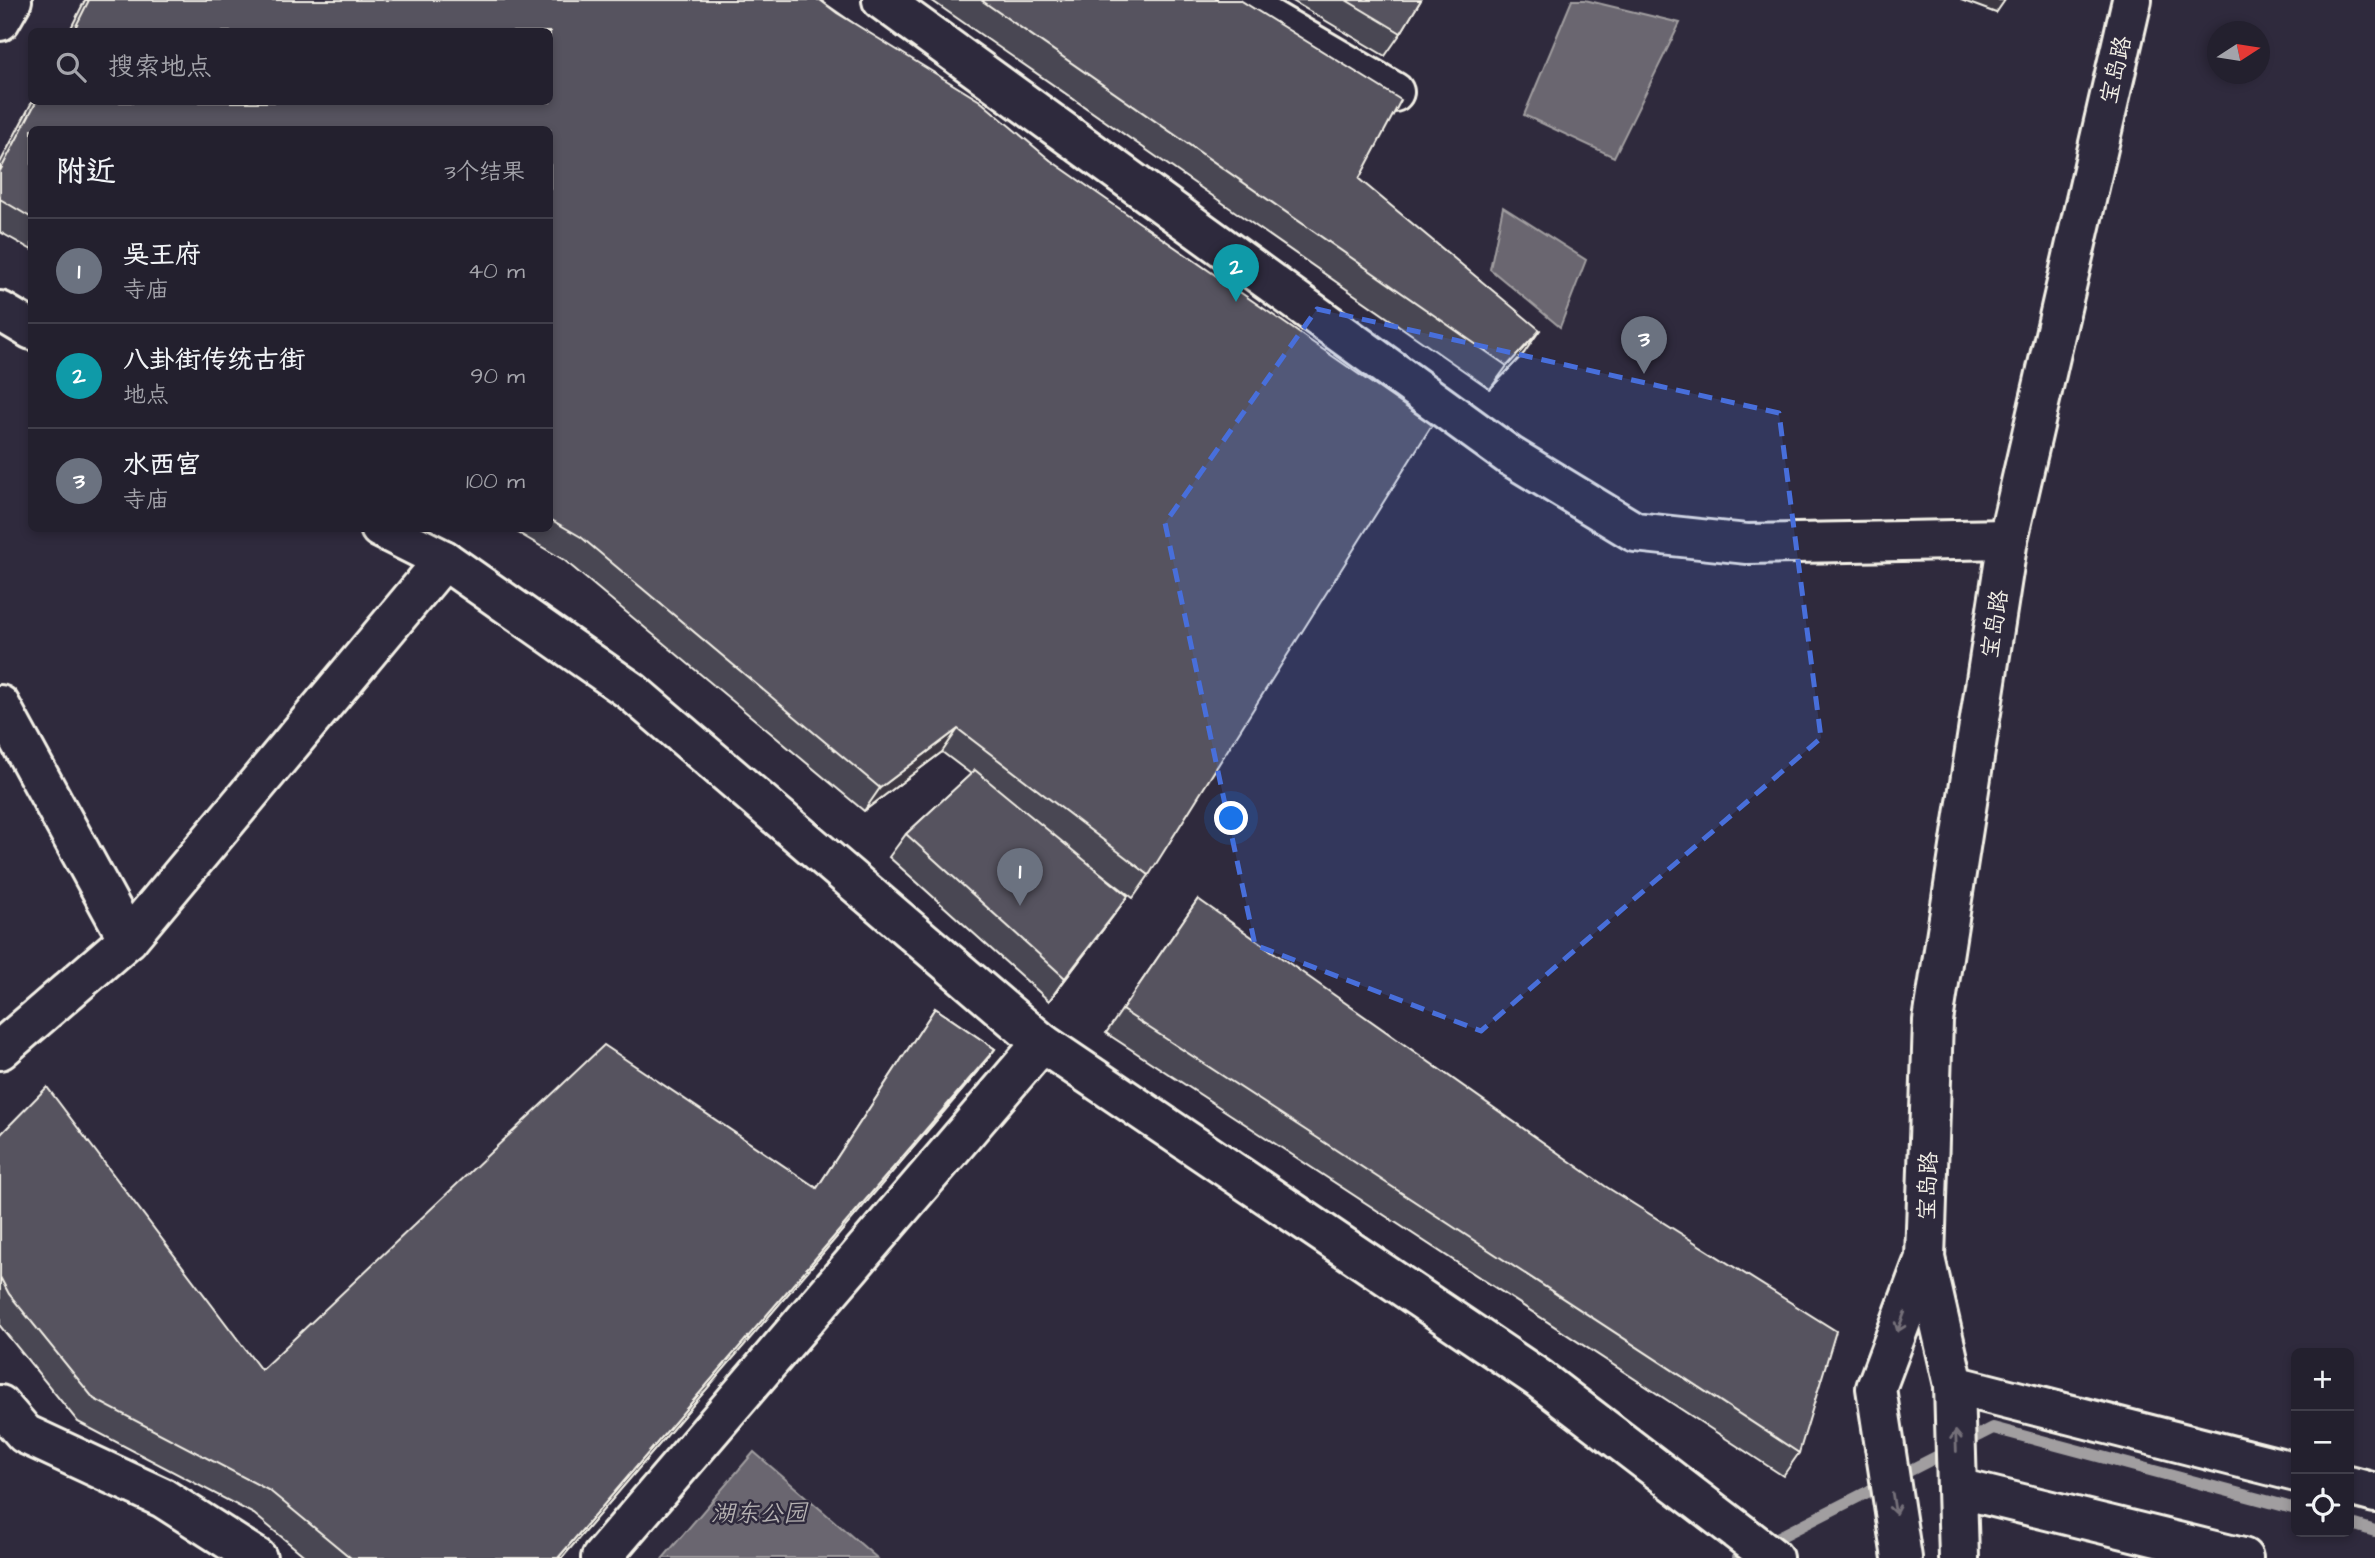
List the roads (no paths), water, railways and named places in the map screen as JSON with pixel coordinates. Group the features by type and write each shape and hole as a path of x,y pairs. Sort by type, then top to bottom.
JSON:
{"street":[{"path":"0,21 12,0"},
{"path":"882,0 1510,456 1635,532 1747,544 2008,540"},
{"path":"1237,0 1394,92"},
{"name":"宝岛路","path":"1925,1258 1933,1021 2008,540 2132,0"},
{"path":"0,312 28,328"},
{"path":"388,532 443,560 631,691 1042,1043 1538,1378 1773,1558"},
{"path":"0,1050 128,939 443,560"},
{"path":"0,705 128,939"},
{"path":"601,1558 1042,1043"},
{"path":"1925,1258 1954,1385 1959,1558"},
{"path":"1902,1558 1876,1388 1925,1258"},
{"path":"1954,1385 2291,1471"},
{"path":"0,1405 25,1434 163,1498 257,1558"},
{"path":"2354,1487 2375,1493"},
{"path":"1957,1488 2243,1558"}],"water":[{"path":"1572,0 1585,0 1680,23 1614,157 1524,115"},
{"path":"1503,207 1586,260 1560,327 1490,269"},
{"name":"湖东公园","path":"754,1452 877,1558 663,1558"}],"waterway":[{"path":"1738,1558 1993,1428 2291,1508"},
{"path":"2354,1525 2375,1531"}],"place":[{"name":"八卦街传统古街","path":"1236,302"},
{"name":"水西宫","path":"1644,374"},
{"name":"吴王府","path":"1020,906"}]}
